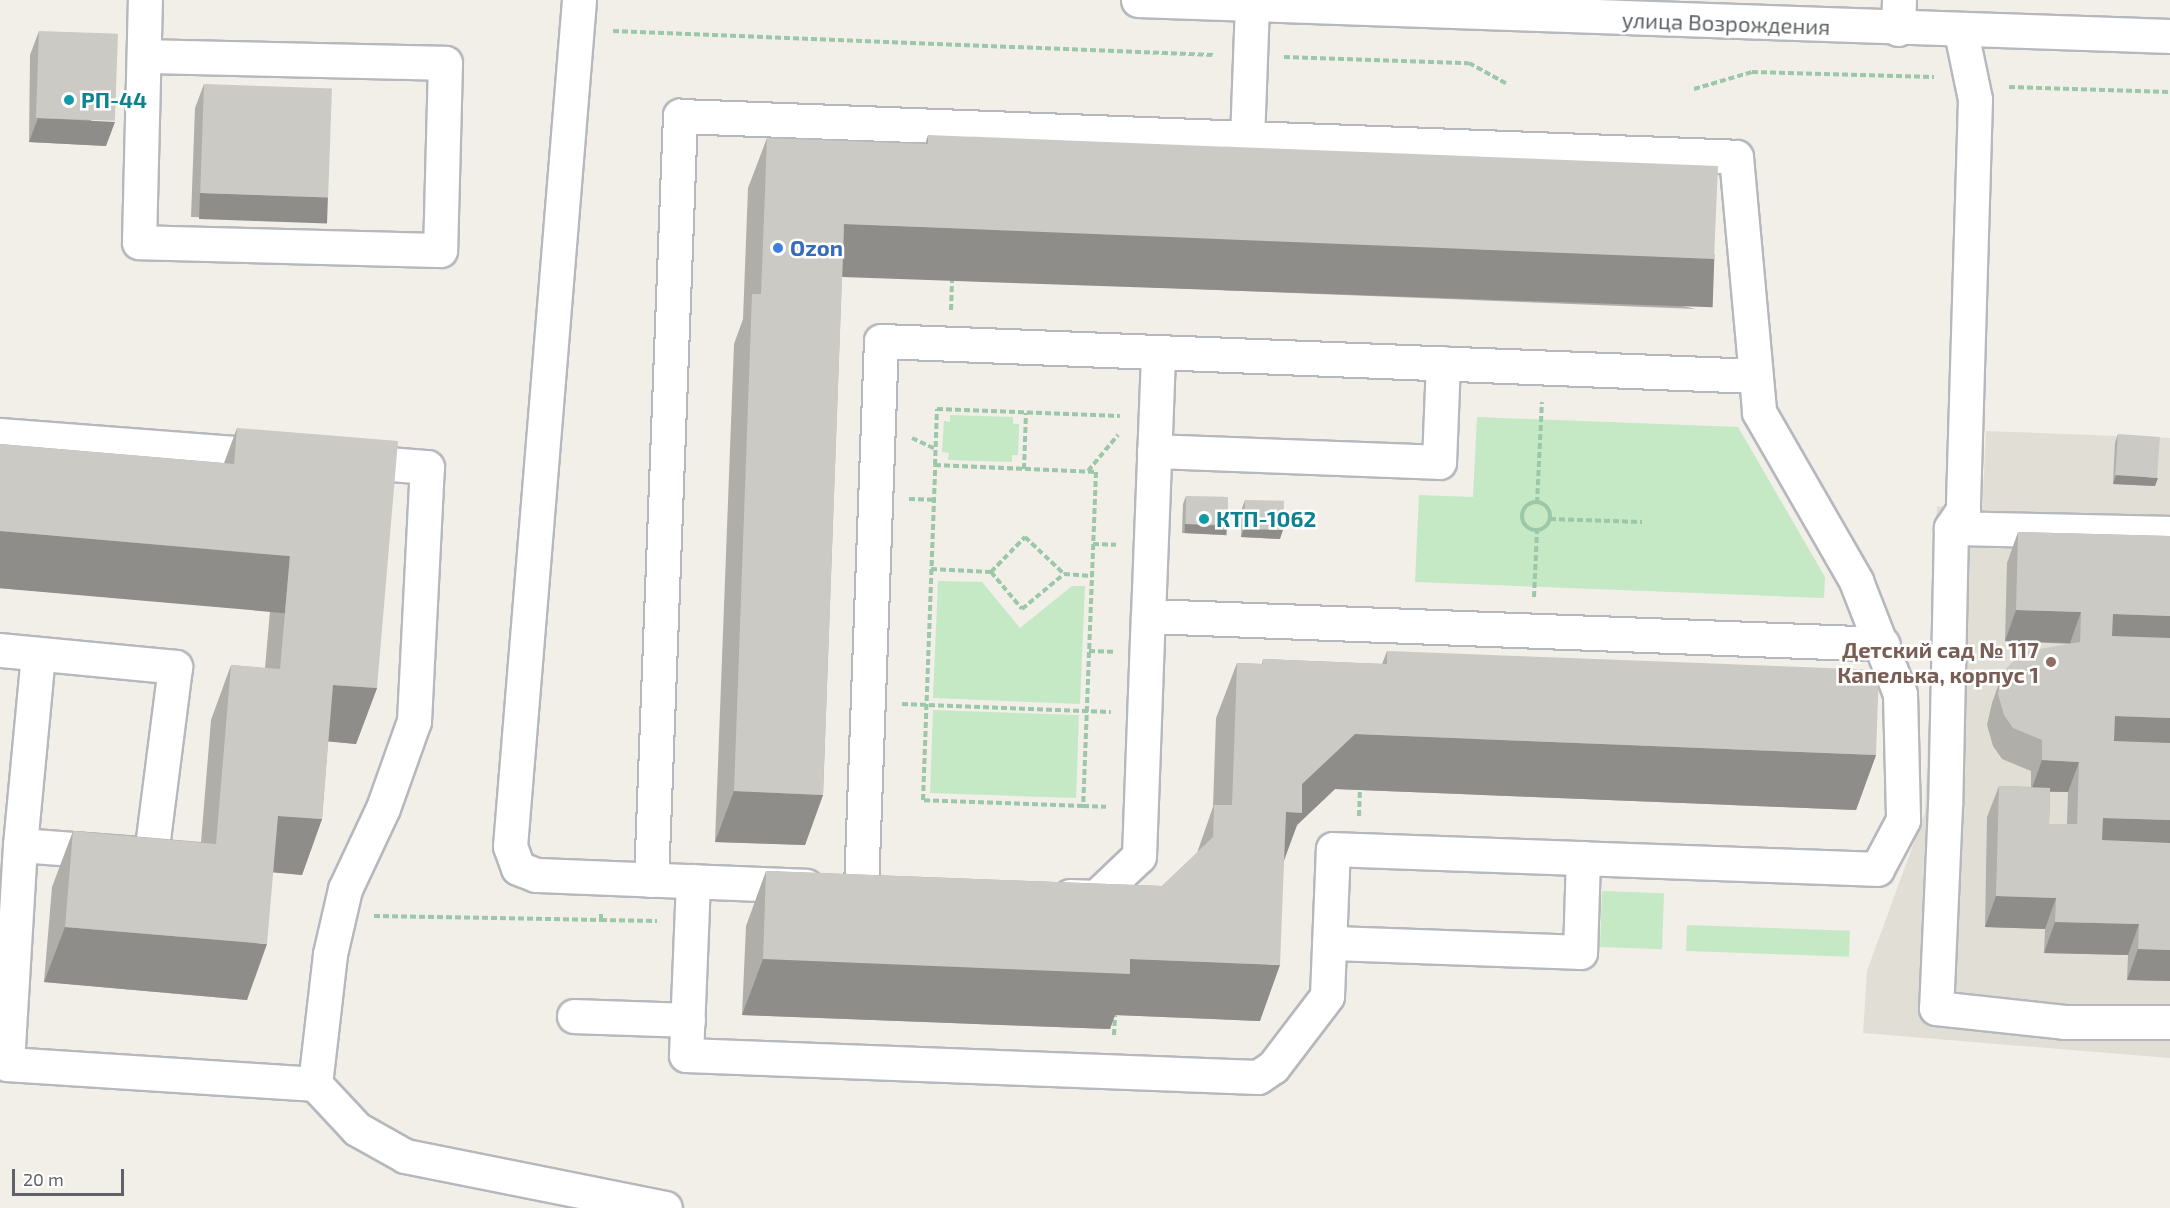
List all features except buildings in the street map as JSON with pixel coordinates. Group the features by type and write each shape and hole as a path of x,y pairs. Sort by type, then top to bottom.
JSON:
{"street":[{"path":"144,56 445,63 440,250 139,243 145,0"},
{"name":"улица Возрождения","path":"1138,0 1899,15 1961,32 2170,36"},
{"path":"1247,138 1252,4"},
{"path":"577,15 510,846 518,868 537,875 896,889"},
{"path":"1961,32 1972,82 1963,510 1950,528 1945,805 1936,1008 2064,1022 2170,1022"},
{"path":"651,880 680,116 1736,157 1759,412 1856,581 1900,694 1903,820 1876,869 1333,849 1327,996 1273,1067 1258,1077 686,1055 693,881"},
{"path":"861,888 881,341 1755,376"},
{"path":"1037,895 1096,897 1139,856 1158,352"},
{"path":"1154,451 1440,462 1443,363"},
{"path":"0,435 428,467 414,721 382,808 345,889 330,954 315,1084"},
{"path":"1950,528 2170,532"},
{"path":"1148,616 1882,644"},
{"path":"0,650 175,667 151,855 14,825"},
{"path":"38,654 14,825 7,1064 315,1084 357,1129 405,1156 666,1208"},
{"path":"1329,943 1580,952 1583,858"},
{"path":"574,1016 688,1020"}],"path":[{"path":"577,15 1250,56 1469,63 1507,84"},
{"path":"1694,89 1752,72 2170,92"},
{"path":"1538,503 1543,367"},
{"path":"935,465 1096,472 1083,806 923,800 937,409 1129,417"},
{"path":"1024,469 1026,412"},
{"path":"1537,530 1529,528 1522,513 1527,506 1538,503 1549,510 1550,519"},
{"path":"1533,630 1537,530 1550,519 1642,522"},
{"path":"992,572 1025,537 1064,574 1092,576"},
{"path":"1093,544 1124,545"},
{"path":"931,569 992,572 1022,609 1064,574"},
{"path":"868,702 1144,713"},
{"path":"601,878 601,920"},
{"path":"339,915 691,922"}],"shaded area":[{"name":"Детский сад № 117 Капелька, корпус 1","path":"1986,431 2170,438 2170,1058 1863,1033 1867,971 1925,812 1937,506 1982,512"}],"green space":[{"path":"950,415 1013,417 1013,424 1019,424 1018,455 1012,455 1012,462 948,460 949,453 942,452 944,421 950,422"},
{"path":"1477,417 1738,427 1825,577 1824,598 1415,582 1419,495 1473,497"},
{"path":"938,581 982,582 1020,628 1072,586 1085,586 1080,704 933,698"},
{"path":"933,710 1079,715 1076,798 930,793"},
{"path":"1602,891 1664,893 1662,949 1600,947"},
{"path":"1687,925 1850,931 1849,957 1686,951"}],"place":[{"name":"РП-44","path":"69,100"},
{"name":"Ozon","path":"778,248"},
{"name":"КТП-1062","path":"1204,519"},
{"name":"Детский сад № 117 Капелька, корпус 1","path":"2051,662"}]}
